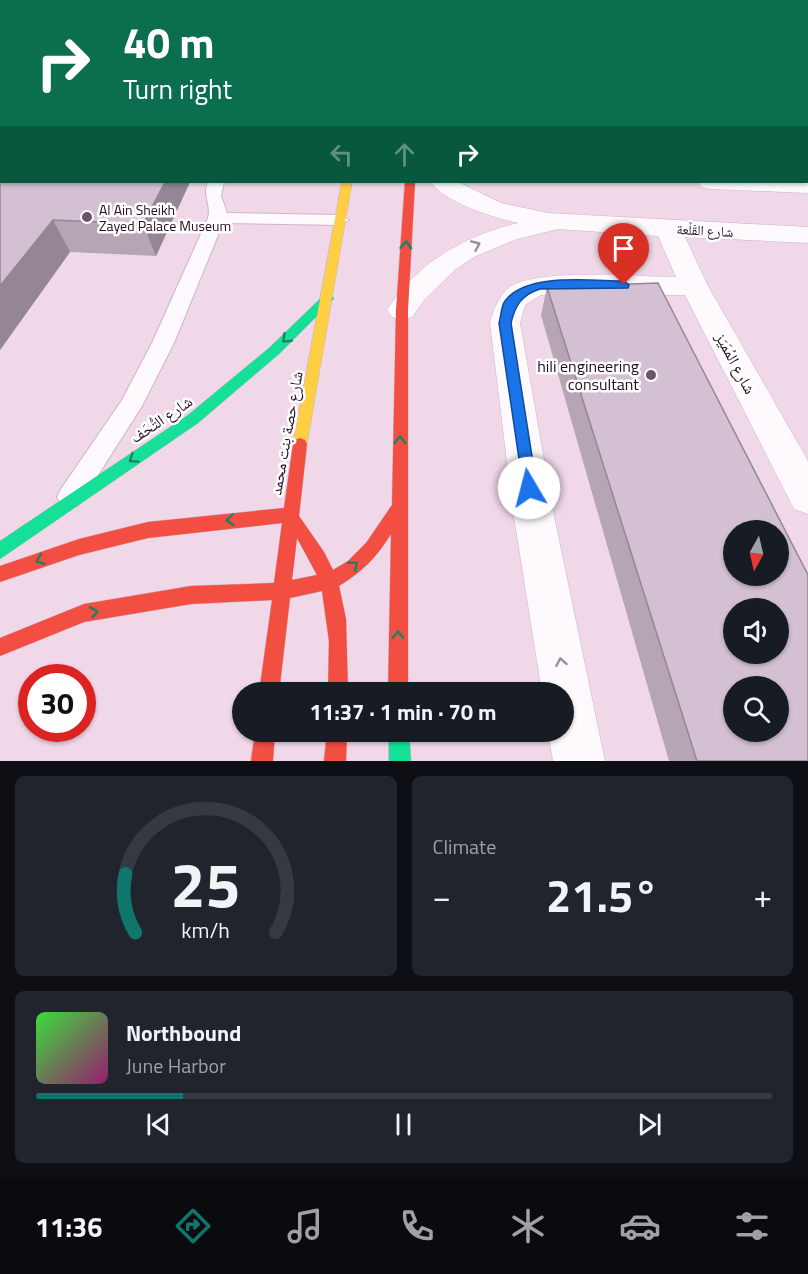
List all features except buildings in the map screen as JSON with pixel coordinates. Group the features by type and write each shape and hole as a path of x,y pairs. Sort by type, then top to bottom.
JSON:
{"main road":[{"path":"525,0 597,0"},
{"name":"شارع حصة بنت محمد","path":"270,682 296,462 328,298 347,183"},
{"path":"398,682 402,310 410,183"},
{"name":"شارع التُّحَف","path":"0,551 65,504 193,419 229,391 328,298"},
{"path":"0,647 84,613 191,595 281,591 331,581 354,567 372,549 399,508"},
{"path":"0,574 47,557 129,534 202,522 289,515 318,551 331,581 336,601 338,682"},
{"path":"262,761 264,742"},
{"path":"335,761 336,742"},
{"path":"399,742 399,761"}],"street":[{"name":"شارع القَلْعة","path":"445,183 501,210 567,223 808,235"},
{"path":"723,183 801,189"},
{"name":"شارع القَلْعة","path":"402,310 430,274 469,248 515,231 567,223"},
{"name":"شارع المُمَيَز","path":"668,228 694,286 808,497"},
{"path":"579,761 533,511 505,323 507,312 517,295 539,285 694,286"}],"lane":[{"path":"65,504 130,406 163,343 217,218 219,209 213,201 216,183"},
{"path":"217,218 340,220"}],"traffic: fast":[{"path":"0,551 193,419 274,351 328,298"},
{"path":"399,742 400,761"}],"traffic: slow":[{"path":"525,0 597,0"},
{"path":"300,444 347,183"}],"traffic: jam":[{"path":"398,682 402,310 410,183"},
{"path":"270,682 300,444"},
{"path":"0,647 84,613 191,595 281,591 331,581 354,567 372,549 399,508"},
{"path":"289,515 318,558 333,598 339,641 338,682"},
{"path":"0,574 79,547 148,530 289,515"},
{"path":"262,761 264,742"},
{"path":"335,761 336,742"}],"place":[{"name":"Al Ain Sheikh Zayed Palace Museum","path":"87,217"},
{"name":"hili engineering consultant","path":"651,375"}],"route":[{"path":"529,488 505,323 510,303 517,295 539,285 624,285"}]}
